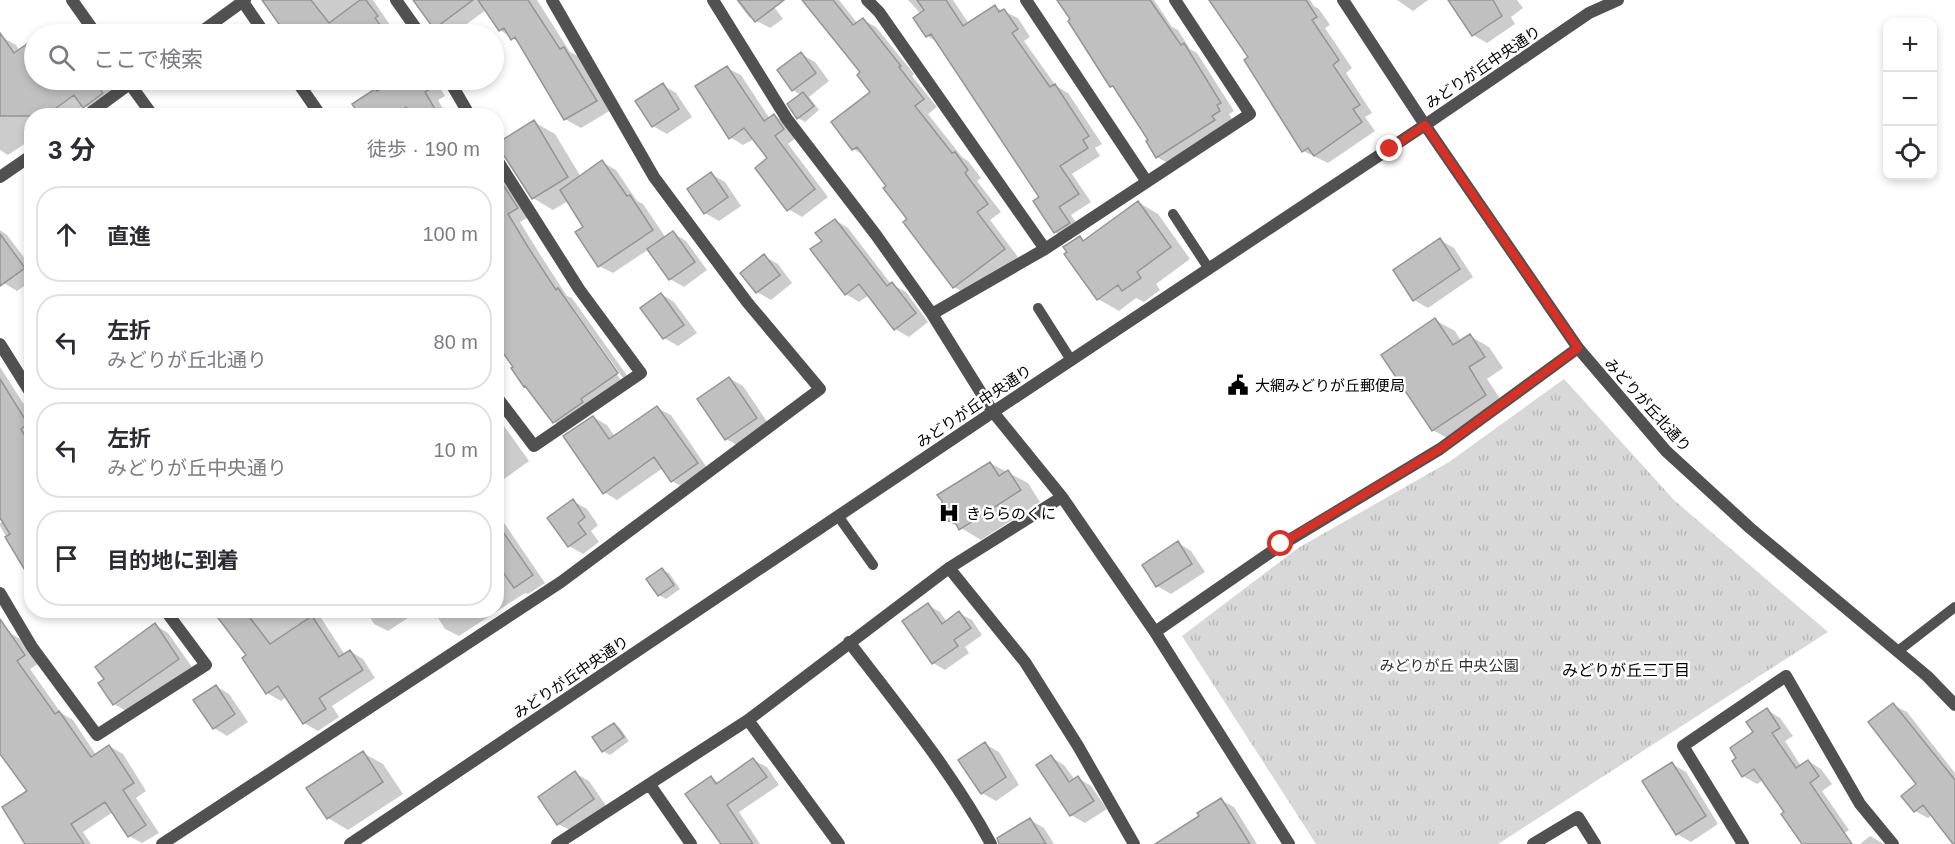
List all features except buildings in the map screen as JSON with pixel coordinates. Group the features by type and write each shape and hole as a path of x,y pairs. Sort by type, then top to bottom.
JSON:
{"street":[{"path":"72,0 89,24"},
{"path":"396,0 413,24"},
{"path":"162,844 561,582 820,389 747,302 654,177 552,0"},
{"path":"713,0 787,118 932,314 993,412 1062,497 1155,632 1289,844"},
{"path":"867,0 879,12 1045,249"},
{"path":"1026,0 1147,182"},
{"path":"932,314 1045,249 1250,114 1175,0"},
{"name":"みどりが丘北通り","path":"1343,0 1425,125 1578,348 1666,451 1750,528 1927,676 1955,705"},
{"name":"みどりが丘中央通り","path":"352,844 1589,13 1618,0"},
{"path":"212,24 244,1 259,24"},
{"path":"96,108 119,90"},
{"path":"137,90 148,108"},
{"path":"303,90 315,108"},
{"path":"455,90 465,108"},
{"path":"0,177 24,163"},
{"path":"504,171 579,290 641,373 534,446 504,407"},
{"path":"0,344 24,382"},
{"path":"1155,632 1281,544 1440,449 1578,348"},
{"path":"558,844 748,720 949,568 1062,497"},
{"path":"949,568 1025,662 1078,746 1134,844"},
{"path":"0,593 32,647 97,735 206,665 171,618"},
{"path":"849,642 911,723 974,812 991,844"},
{"path":"1743,844 1683,746 1786,676 1860,804 1893,844"},
{"path":"748,720 839,844"},
{"path":"650,785 691,844"},
{"path":"1533,844 1578,817 1595,844"}],"lane":[{"path":"1173,214 1209,269"},
{"path":"1038,308 1071,360"},
{"path":"838,516 873,565"},
{"path":"1898,651 1955,607"}],"green space":[{"name":"みどりが丘 中央公園","path":"1564,379 1675,501 1828,632 1498,844 1316,844 1182,636 1298,548 1449,462"}],"place":[{"name":"大網みどりが丘郵便局","path":"1238,385"},
{"name":"きららのくに","path":"949,513"}],"district":[{"name":"みどりが丘三丁目","path":"1626,670"}],"route":[{"path":"1281,544 1440,449 1578,348 1425,125 1390,149"}]}
